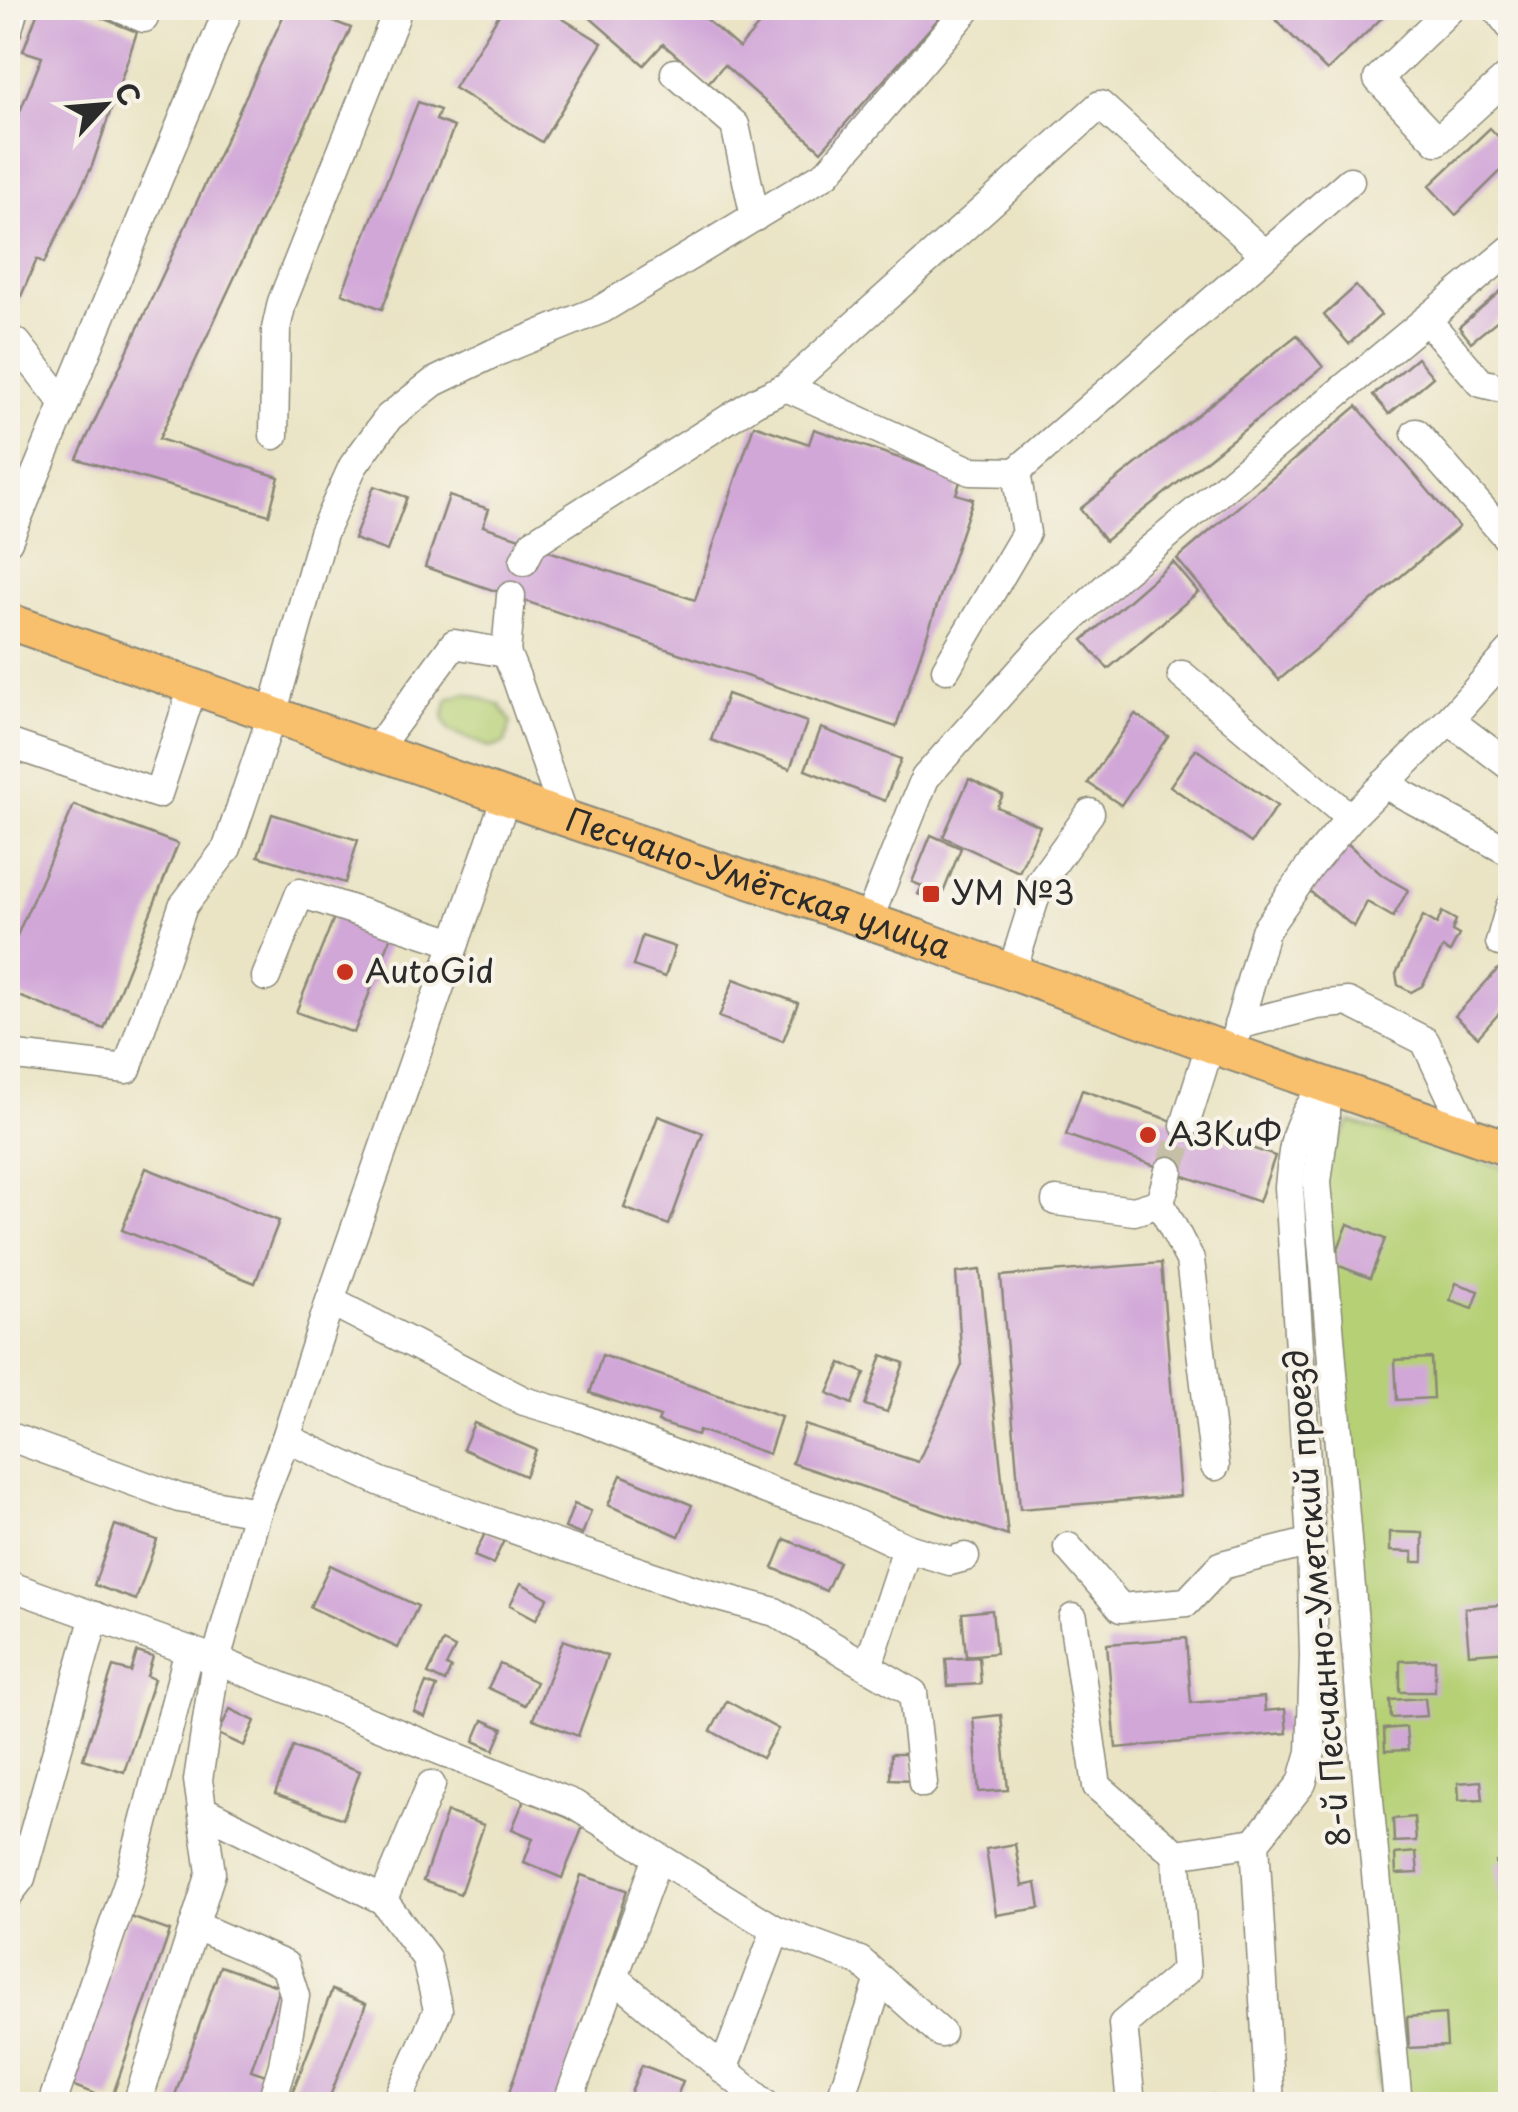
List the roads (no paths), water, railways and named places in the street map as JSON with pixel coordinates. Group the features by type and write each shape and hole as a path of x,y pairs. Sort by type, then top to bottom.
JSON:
{"main road":[{"name":"Песчано-Умётская улица","path":"8,622 565,818 1226,1041 1324,1086 1469,1135 1508,1142"}],"street":[{"path":"8,29 14,8"},
{"path":"8,541 229,8"},
{"path":"274,435 276,329 282,302 395,18 393,8"},
{"path":"8,1055 128,1069 182,906 227,848 272,714 322,533 353,466 389,417 434,382 602,309 827,173 968,8"},
{"path":"1451,8 1378,79 1437,140 1510,75"},
{"path":"1494,8 1510,26"},
{"path":"675,73 736,126 755,217"},
{"path":"524,562 533,542 754,402 786,387 1100,105 1264,254"},
{"path":"786,387 970,470 1016,472 1350,181"},
{"path":"868,921 925,778 1042,647 1118,576 1510,250"},
{"path":"1427,320 1481,384 1510,390"},
{"path":"8,338 17,343 64,403"},
{"path":"1416,433 1510,540"},
{"path":"946,669 1026,532 1016,472"},
{"path":"511,596 506,653 565,818"},
{"path":"375,751 454,644 506,653"},
{"path":"1184,1125 1226,1041 1265,931 1350,818 1450,720 1510,652"},
{"path":"1182,675 1350,818"},
{"path":"8,743 158,794 194,687"},
{"path":"1450,720 1510,766"},
{"path":"1384,784 1510,852"},
{"path":"137,2104 211,1873 198,1780 216,1660 257,1512 286,1438 506,797"},
{"path":"1012,971 1040,882 1090,812"},
{"path":"266,977 300,892 455,943"},
{"path":"1500,942 1510,907"},
{"path":"1226,1041 1317,1005 1348,1002 1425,1041 1469,1135"},
{"path":"1270,2104 1255,1842 1302,1783 1311,1752 1314,1656 1289,1187 1295,1134 1307,1108 1324,1086"},
{"name":"8-й Песчанно-Уметский проезд","path":"1324,1086 1325,1122 1317,1182 1398,2104"},
{"path":"1169,1171 1160,1202 1190,1260 1215,1466"},
{"path":"1056,1201 1134,1211 1160,1202"},
{"path":"330,1301 524,1401 578,1417 826,1510 907,1548 950,1560 965,1557"},
{"path":"8,1436 179,1498 257,1512"},
{"path":"286,1438 381,1482 694,1590 775,1612 913,1693 924,1782"},
{"path":"1068,1548 1121,1608 1187,1602 1222,1564 1310,1542"},
{"path":"868,1666 907,1548"},
{"path":"8,1585 216,1660 573,1804 776,1930 860,1961 942,2033"},
{"path":"8,1895 21,1878 95,1616"},
{"path":"1073,1618 1096,1786 1176,1854 1186,1971 1123,2024 1130,2104"},
{"path":"52,2104 130,1877 189,1650"},
{"path":"383,1900 431,1785"},
{"path":"202,1810 383,1900 426,1958 438,2010 396,2104"},
{"path":"1176,1854 1255,1842"},
{"path":"567,2104 658,1857"},
{"path":"194,1925 285,1965 295,1996 283,2065 271,2104"},
{"path":"724,2070 776,1930"},
{"path":"614,1977 764,2104"},
{"path":"839,2104 880,1978"}],"tunnel":[{"path":"1169,1171 1185,1125"}],"place":[{"name":"УМ №3","path":"931,894"},
{"name":"AutoGid","path":"345,972"},
{"name":"АЗКиФ","path":"1148,1135"}]}
